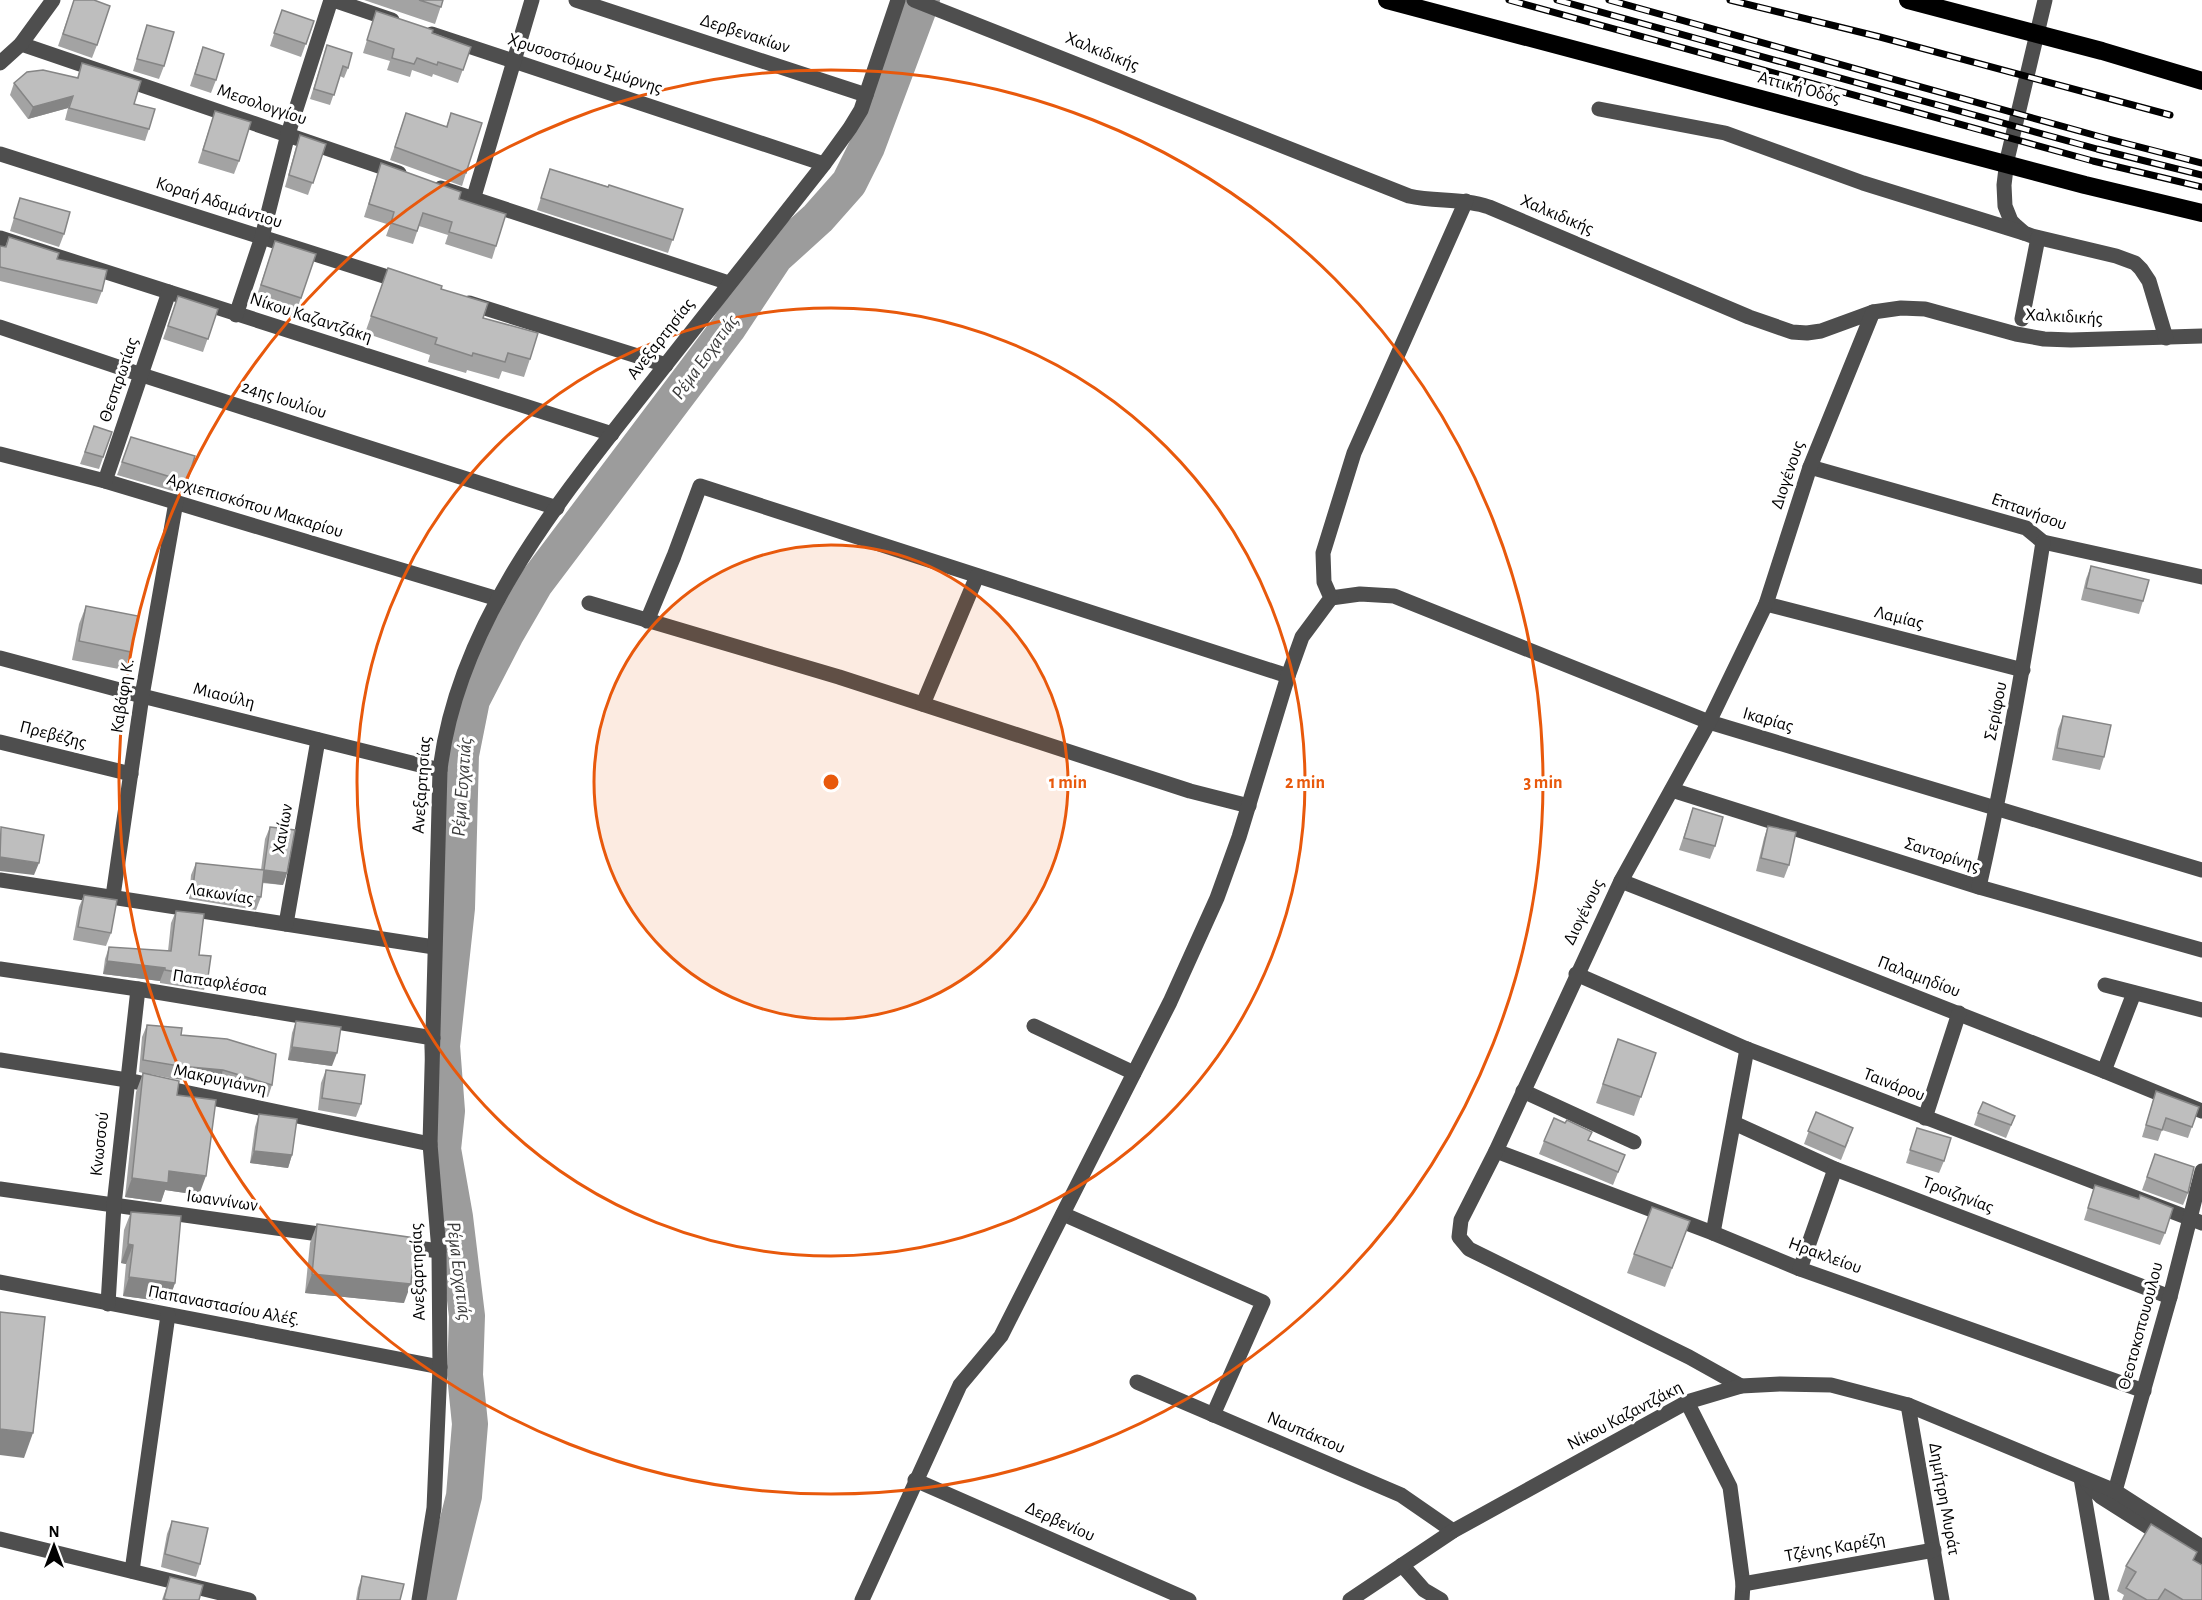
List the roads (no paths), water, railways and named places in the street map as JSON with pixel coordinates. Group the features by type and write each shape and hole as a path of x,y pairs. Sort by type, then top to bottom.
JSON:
{"highway":[{"name":"Αττική Οδός","path":"1387,0 2085,185 2202,213"},
{"path":"1908,0 2102,51 2202,81"}],"street":[{"path":"0,63 21,44 53,0"},
{"path":"236,315 262,237 288,134 332,0"},
{"name":"Χρυσοστόμου Σμύρνης","path":"332,0 824,164"},
{"path":"473,200 532,0"},
{"name":"Δερβενακίων","path":"576,0 866,95"},
{"name":"Ανεξαρτησίας","path":"419,1600 434,1508 440,1367 439,1251 430,1144 440,770 443,741 458,689 498,599 557,508 850,128 866,95 898,0"},
{"name":"Χαλκιδικής","path":"914,0 1409,196 1433,200 1466,201 1498,211 1749,317 1792,332 1821,331 1873,312 1901,308 1925,309 2016,334 2044,339 2202,336"},
{"path":"2031,235 2012,221 2005,206 2004,185 2007,160 2045,0"},
{"name":"Μεσολογγίου","path":"21,44 288,134 473,200 729,283"},
{"path":"1599,109 1725,133 1863,183 2031,235 2116,256 2134,263 2149,281 2166,338"},
{"name":"Κοραή Αδαμάντιου","path":"0,154 422,288"},
{"path":"862,1600 960,1385 1001,1336 1170,1002 1217,898 1249,806 1302,637 1330,598 1324,582 1323,553 1354,453 1466,201"},
{"path":"2022,319 2031,235"},
{"name":"Νίκου Καζαντζάκη","path":"0,238 612,434"},
{"name":"Θεσπρωτίας","path":"105,481 169,292"},
{"path":"456,299 666,365"},
{"name":"Διογένους","path":"1741,1386 1689,1357 1469,1249 1459,1237 1461,1220 1496,1151 1621,881 1709,723 1766,604 1810,467 1873,312"},
{"name":"24ης Ιουλίου","path":"0,327 557,508"},
{"name":"Αρχιεπισκόπου Μακαρίου","path":"0,454 105,481 498,599"},
{"name":"Επτανήσου","path":"1810,467 2026,528 2043,542 2202,578"},
{"path":"647,621 674,556 699,486 1288,676"},
{"name":"Καβάφη Κ.","path":"113,896 142,696 176,502"},
{"name":"Σερίφου","path":"1980,887 2024,669 2043,542"},
{"path":"923,704 977,576"},
{"name":"Ικαρίας","path":"1330,598 1360,594 1394,596 1709,723 2202,870"},
{"path":"589,603 839,677 1190,791 1249,806"},
{"name":"Λαμίας","path":"1766,604 2024,669"},
{"name":"Μιαούλη","path":"0,658 440,770"},
{"name":"Χανίων","path":"286,924 318,740"},
{"name":"Πρεβέζης","path":"0,742 131,774"},
{"name":"Σαντορίνης","path":"1672,790 1980,887 2202,950"},
{"name":"Λακωνίας","path":"0,880 434,947"},
{"name":"Παλαμηδίου","path":"1621,881 1959,1013 2202,1112"},
{"name":"Παπαφλέσσα","path":"0,969 138,989 433,1038"},
{"name":"Ταινάρου","path":"1576,974 1747,1049 2196,1221"},
{"path":"2105,986 2202,1010"},
{"name":"Κνωσσού","path":"108,1304 114,1205 138,989"},
{"path":"2104,1071 2134,993"},
{"path":"1925,1118 1959,1013"},
{"path":"1034,1026 1134,1073"},
{"path":"1713,1233 1747,1049"},
{"name":"Μακρυγιάννη","path":"0,1060 127,1080 430,1144"},
{"path":"1522,1091 1634,1142"},
{"name":"Τροιζηνίας","path":"1734,1123 1835,1169 2170,1297"},
{"name":"Ηρακλείου","path":"1496,1151 1713,1233 1800,1269 2144,1391"},
{"path":"1800,1269 1835,1169"},
{"name":"Θεοτοκοπουουλου","path":"2115,1491 2170,1297 2196,1221 2202,1171"},
{"name":"Ιωαννίνων","path":"0,1189 346,1238"},
{"path":"1062,1214 1263,1302 1213,1415"},
{"path":"381,1243 439,1251"},
{"name":"Παπαναστασίου Αλέξ.","path":"0,1282 440,1367"},
{"path":"132,1571 168,1315"},
{"name":"Ναυπάκτου","path":"1137,1382 1401,1495 1453,1531"},
{"name":"Νίκου Καζαντζάκη","path":"1350,1600 1453,1531 1687,1402 1741,1386 1831,1385 1908,1405 2115,1491 2202,1547"},
{"path":"1687,1402 1730,1487 1743,1584 1742,1600"},
{"name":"Δημήτρη Μυράτ","path":"1908,1405 1942,1600"},
{"path":"2081,1478 2102,1600"},
{"name":"Νίκου Καζαντζάκη","path":"2081,1478 2101,1497 2202,1561"},
{"name":"Δερβενίου","path":"915,1480 1189,1600"},
{"path":"0,1539 249,1600"},
{"name":"Τζένης Καρέζη","path":"1743,1584 1934,1550"},
{"path":"1402,1565 1424,1590 1441,1600"}],"waterway":[{"name":"Ρέμα Εσχατιάς","path":"438,1600 464,1496 470,1424 465,1375 467,1316 455,1217 443,1149 447,1111 442,1046 457,908 461,755 472,700 535,584 728,328 775,257 818,218 849,183 867,147 922,0"}],"railway":[{"path":"1509,0 2093,161 2202,187"},
{"path":"1557,0 2097,149 2202,175"},
{"path":"1609,0 2202,163"},
{"path":"1730,0 1880,37 2170,115"}]}
